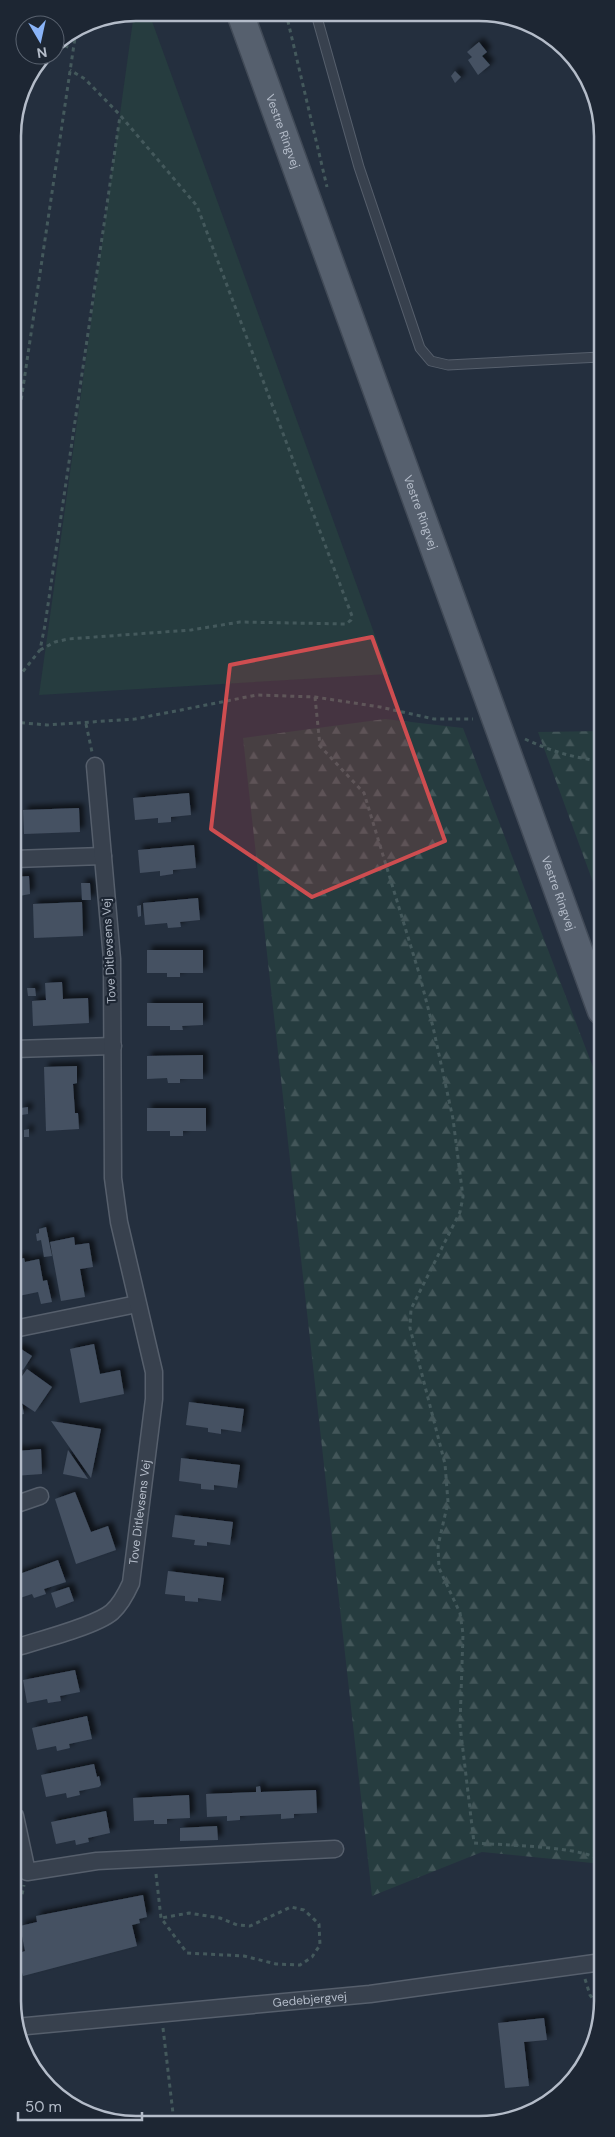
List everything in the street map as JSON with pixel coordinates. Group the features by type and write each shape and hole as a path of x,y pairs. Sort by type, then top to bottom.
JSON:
{"main road":[{"name":"Vestre Ringvej","path":"243,21 594,992"}],"street":[{"name":"Tove Ditlevsens Vej","path":"21,1646 96,1622 111,1613 122,1600 131,1583 154,1400 154,1372 119,1222 113,1178 112,959 95,766"},
{"path":"21,859 103,856"},
{"path":"21,1049 112,1046"},
{"path":"21,1328 137,1304"},
{"path":"21,1503 40,1496"},
{"path":"21,1844 27,1872 97,1861 335,1849"},
{"name":"Gedebjergvej","path":"24,2026 370,1994 594,1963"}],"lane":[{"path":"318,21 359,167 420,348 431,360 448,365 594,357"}],"path":[{"path":"21,401 75,39"},
{"path":"66,46 73,48"},
{"path":"21,674 40,650 56,642 68,639 191,630 240,622 346,624 351,620 352,616 197,206 120,115 85,80 70,70"},
{"path":"40,650 47,615 120,115"},
{"path":"21,723 47,725 86,724 135,719 257,695 315,697 380,707 434,719 495,719"},
{"path":"315,697 320,746 364,793 375,825 434,1027 453,1119 464,1197 460,1212 411,1310 410,1328 445,1464 448,1502 438,1546 439,1568 460,1613 463,1634 460,1725 474,1843 568,1850 594,1856"},
{"path":"86,724 95,766"},
{"path":"520,736 555,752 594,760"},
{"path":"154,1858 161,1918 188,1953 244,1956 276,1964 300,1965 312,1957 320,1944 319,1924 304,1910 291,1907 250,1926 237,1925 220,1918 189,1913 161,1918"},
{"path":"580,1965 590,1995 594,2000"},
{"path":"161,2014 173,2116"}],"highlighted area":[{"path":"372,637 445,841 312,897 211,829 230,665"}],"green space":[{"path":"133,21 152,21 389,674 39,695"},
{"path":"385,719 463,728 594,1070 594,1863 482,1852 372,1896 243,738"},
{"path":"594,731 594,885 538,732"}],"building":[{"path":"479,42 487,52 482,56 490,65 478,75 468,60 472,57 467,52"},
{"path":"455,71 461,77 455,83 451,76"},
{"path":"189,793 191,815 171,817 171,822 158,823 158,818 135,820 133,798"},
{"path":"79,808 80,832 24,834 23,810"},
{"path":"194,845 196,868 173,870 173,874 160,876 160,871 140,873 138,850"},
{"path":"29,876 30,894 21,896 21,877"},
{"path":"81,883 90,883 91,900 82,900"},
{"path":"198,898 200,920 180,922 181,927 168,928 167,923 145,925 143,903"},
{"path":"82,902 83,936 34,938 33,904"},
{"path":"141,905 141,916 138,917 137,906"},
{"path":"147,950 203,950 203,973 180,973 180,977 167,977 167,973 147,973"},
{"path":"62,982 63,999 88,998 89,1023 33,1026 32,1001 46,1000 45,983"},
{"path":"27,988 35,988 36,996 28,996"},
{"path":"147,1003 203,1003 203,1025 182,1026 183,1030 170,1030 170,1026 147,1026"},
{"path":"203,1055 203,1079 180,1079 180,1083 168,1083 167,1078 147,1079 147,1056"},
{"path":"77,1066 77,1083 73,1084 75,1113 78,1113 79,1129 46,1131 44,1067"},
{"path":"28,1107 28,1114 21,1115 21,1108"},
{"path":"147,1108 206,1108 206,1131 183,1131 183,1136 170,1136 170,1131 147,1131"},
{"path":"29,1129 29,1137 24,1137 24,1130"},
{"path":"46,1227 52,1256 44,1257 41,1240 37,1241 36,1234 39,1233 39,1229"},
{"path":"74,1237 75,1245 89,1243 93,1267 80,1269 85,1297 61,1301 50,1242"},
{"path":"24,1258 25,1262 39,1259 43,1281 47,1280 52,1302 41,1304 38,1292 21,1296 21,1259"},
{"path":"94,1344 100,1374 120,1370 124,1394 80,1403 70,1349"},
{"path":"21,1349 32,1356 23,1370 21,1369"},
{"path":"27,1369 52,1387 35,1412 21,1403 21,1378"},
{"path":"189,1402 244,1409 241,1432 221,1429 221,1434 208,1432 208,1428 186,1425"},
{"path":"21,1404 24,1414 21,1415"},
{"path":"51,1421 101,1429 91,1478"},
{"path":"41,1449 42,1474 21,1476 21,1451"},
{"path":"68,1450 88,1479 63,1474"},
{"path":"181,1458 240,1465 237,1488 214,1485 214,1490 201,1489 201,1484 179,1481"},
{"path":"75,1492 91,1532 108,1526 116,1550 76,1564 55,1499"},
{"path":"175,1515 233,1522 230,1545 207,1542 207,1546 194,1545 195,1540 172,1537"},
{"path":"58,1560 66,1582 44,1589 46,1594 34,1598 32,1594 21,1598 21,1573"},
{"path":"168,1571 224,1578 221,1601 198,1598 198,1602 185,1601 185,1596 165,1594"},
{"path":"69,1587 74,1601 56,1608 51,1593"},
{"path":"75,1670 80,1692 60,1696 61,1701 48,1703 47,1699 27,1703 23,1680"},
{"path":"87,1716 92,1739 69,1744 70,1748 57,1751 56,1746 37,1750 32,1728"},
{"path":"94,1764 101,1785 99,1787 79,1791 80,1795 67,1798 66,1793 46,1797 41,1775"},
{"path":"260,1786 261,1792 316,1790 317,1813 294,1814 294,1818 281,1819 281,1814 240,1816 240,1820 227,1821 227,1816 207,1817 206,1794 256,1792 256,1787"},
{"path":"189,1795 190,1818 167,1819 167,1824 154,1824 154,1820 134,1821 133,1798"},
{"path":"106,1811 110,1833 88,1838 89,1842 76,1845 75,1840 56,1844 51,1822"},
{"path":"217,1826 218,1840 180,1841 180,1828"},
{"path":"143,1895 147,1917 139,1919 140,1923 132,1925 137,1946 23,1976 21,1952 25,1951 21,1926 37,1922 36,1916"},
{"path":"544,2018 547,2040 524,2042 529,2086 505,2088 498,2023"}]}
